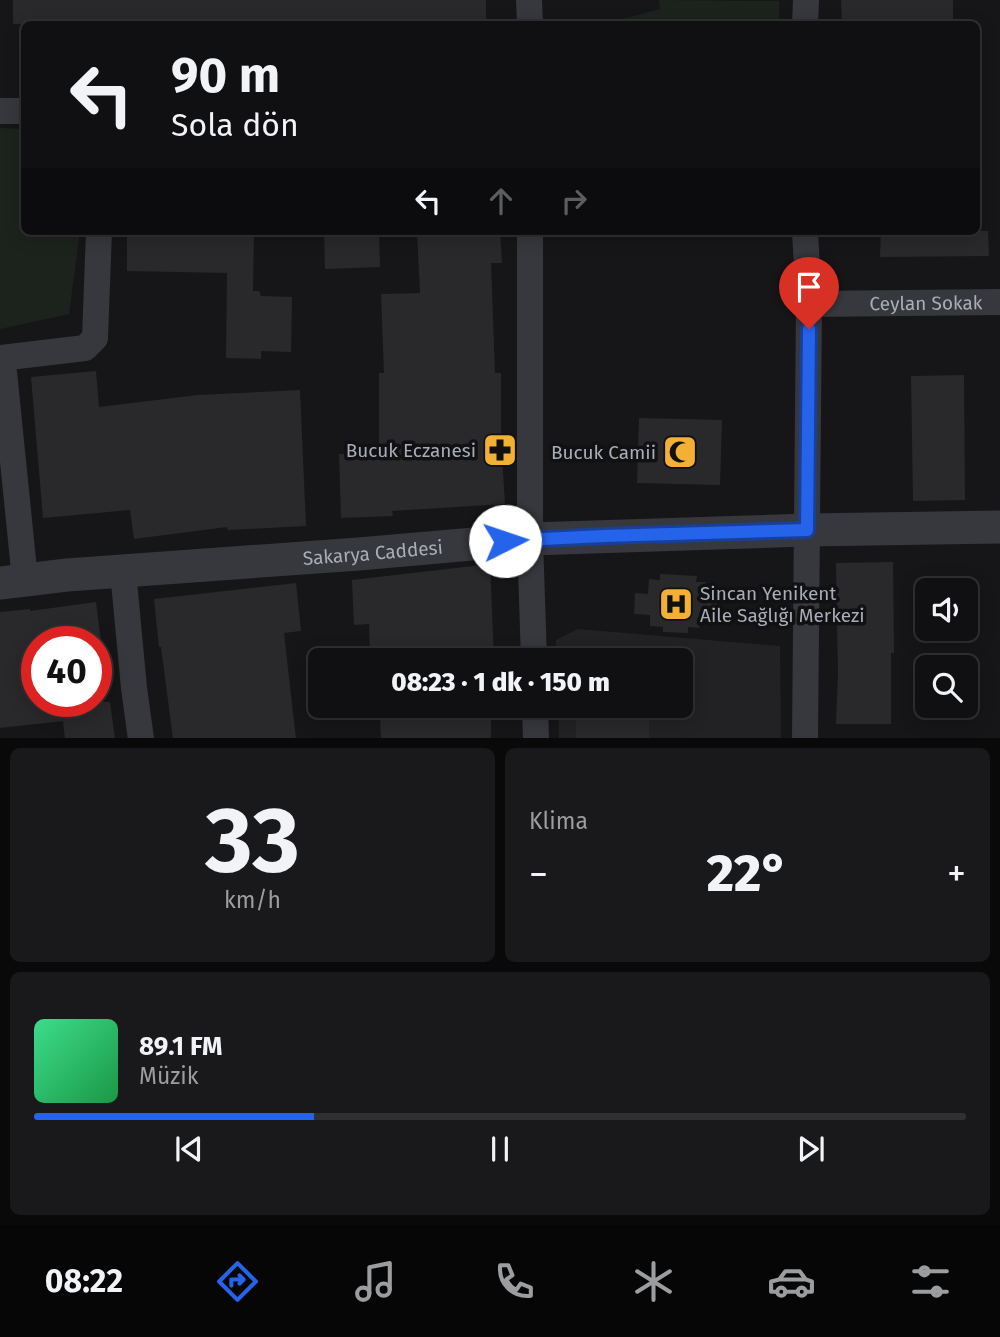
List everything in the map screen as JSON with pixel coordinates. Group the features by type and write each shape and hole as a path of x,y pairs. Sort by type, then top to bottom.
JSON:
{"street":[{"path":"529,0 530,21"},
{"path":"805,21 806,0"},
{"path":"0,111 21,111"},
{"path":"0,358 85,348 95,338 99,235"},
{"path":"530,235 530,539 534,648"},
{"path":"804,738 809,304 805,235"},
{"name":"Ceylan Sokak","path":"809,304 1000,302"},
{"path":"0,368 4,372 13,581"},
{"name":"Sakarya Caddesi","path":"13,581 530,539 1000,527"},
{"path":"123,571 141,738"},
{"path":"536,718 536,738"}],"shaded area":[{"path":"659,0 779,1 779,21 623,21 660,9"},
{"path":"0,128 21,129 21,235 79,235 69,314 0,329"},
{"path":"578,629 780,646 781,738 559,738 558,718 693,718 693,648 556,648 556,640"}],"building":[{"path":"13,0 486,0 486,21 21,21 21,24 13,24"},
{"path":"841,0 953,0 953,21 842,21"},
{"path":"980,231 988,231 989,256 880,257 881,235 980,235"},
{"path":"127,235 254,235 253,291 259,291 261,296 292,297 291,352 261,351 261,359 226,358 227,273 127,271"},
{"path":"324,235 379,235 380,267 325,269"},
{"path":"417,235 500,235 502,263 491,263 495,373 501,373 505,504 392,511 393,516 341,518 339,454 379,453 379,373 384,373 381,294 420,293"},
{"path":"96,371 99,407 198,395 300,390 306,526 228,530 227,527 134,539 130,510 43,518 31,377"},
{"path":"964,375 965,500 913,501 911,376"},
{"name":"Bucuk Camii","path":"639,418 722,420 720,485 637,483"},
{"path":"893,562 894,653 891,653 891,724 836,724 836,563"},
{"path":"490,564 494,648 370,648 369,624 354,625 352,580"},
{"name":"Sincan Yenikent Aile Sağlığı Merkezi","path":"660,574 697,576 696,582 706,582 706,595 717,595 716,616 700,615 699,628 688,627 688,633 663,632 663,627 650,626 650,615 634,614 635,593 648,594 649,579 660,580"},
{"path":"296,583 301,631 284,633 296,738 173,738 154,599"},
{"path":"96,602 99,626 21,626 21,717 112,717 115,738 65,738 63,721 0,728 0,612"},
{"path":"380,718 491,718 491,738 381,738"},
{"path":"576,718 649,718 649,738 576,738"}],"place":[{"name":"Bucuk Eczanesi","path":"500,450"},
{"name":"Bucuk Camii","path":"680,452"},
{"name":"Sincan Yenikent Aile Sağlığı Merkezi","path":"676,604"}],"route":[{"path":"505,541 807,530 809,329"}]}
